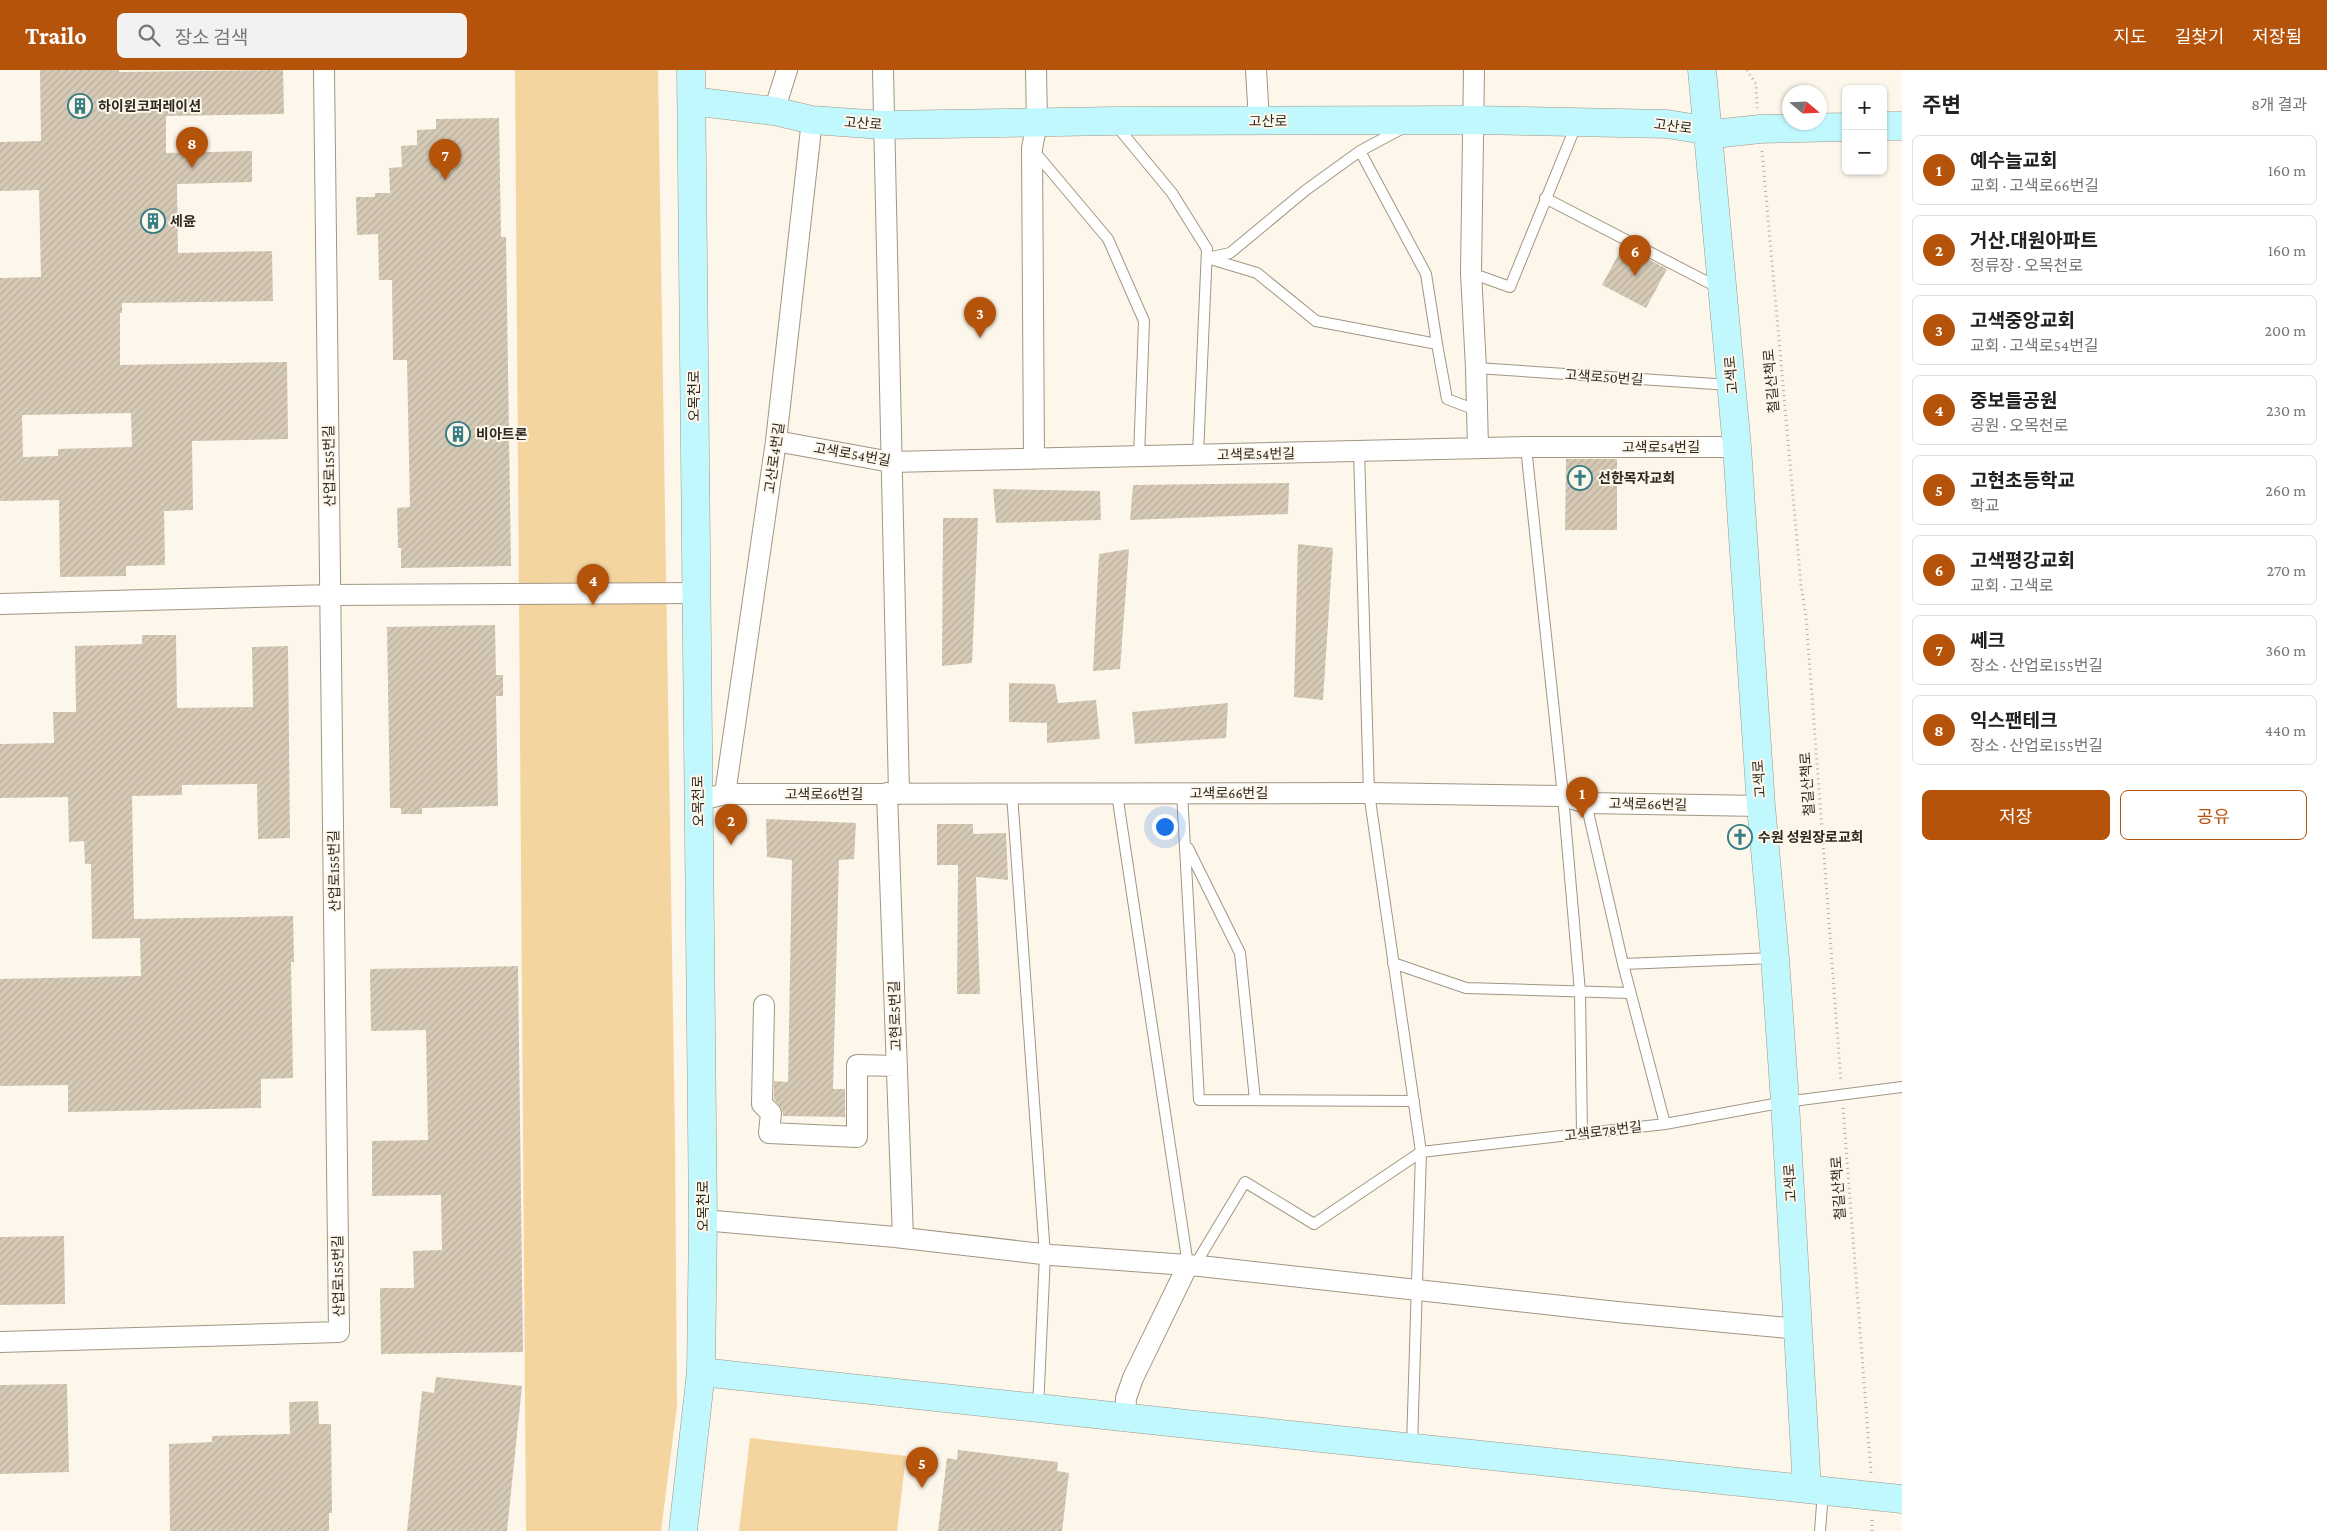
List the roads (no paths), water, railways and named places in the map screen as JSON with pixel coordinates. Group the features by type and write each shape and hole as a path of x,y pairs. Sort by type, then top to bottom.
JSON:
{"street":[{"name":"산업로155번길","path":"0,1342 339,1332 324,70"},
{"name":"오목천로","path":"683,1531 701,1372 703,1220 692,70"},
{"path":"774,111 787,70"},
{"name":"고현로5번길","path":"883,70 891,462 897,1066 903,1238"},
{"path":"1034,459 1034,136 1036,70"},
{"path":"1256,70 1259,121"},
{"path":"1474,70 1471,273 1478,448"},
{"name":"고색로","path":"1702,70 1737,447 1761,806 1775,958 1799,1329 1815,1489"},
{"name":"고산로","path":"692,101 774,111 812,120 1034,136 1113,121 1474,120 1578,122 1667,124 1723,133 1759,118 1842,127"},
{"name":"고산로4번길","path":"725,794 776,441 812,120"},
{"path":"1887,126 1902,126"},
{"name":"고색로54번길","path":"776,441 891,462 1526,447 1737,447"},
{"path":"0,604 330,595 696,593"},
{"name":"고색로66번길","path":"698,801 725,794 1369,793 1563,796 1586,803 1761,806"},
{"path":"764,1005 762,1104 771,1112 769,1133 774,1141 857,1137 857,1065 897,1066"},
{"path":"703,1220 903,1238 1045,1255 1191,1265 1799,1329"},
{"path":"1125,1418 1126,1398 1133,1378 1191,1265"},
{"path":"701,1372 1038,1410 1412,1446 1902,1499"}],"lane":[{"path":"1113,121 1172,193 1207,249 1198,455"},
{"path":"1207,258 1230,253 1306,190 1360,151 1414,121"},
{"path":"1471,273 1510,287 1545,198 1578,122"},
{"path":"1034,136 1108,239 1144,321 1139,457"},
{"path":"1360,151 1426,274 1447,399 1476,410"},
{"path":"1545,198 1724,291"},
{"path":"1207,258 1257,273 1316,321 1437,344"},
{"name":"고색로50번길","path":"1476,368 1732,386"},
{"path":"1526,447 1563,796 1580,992 1582,1133"},
{"path":"1359,451 1369,793 1421,1152 1412,1446"},
{"path":"1182,793 1199,1100 1414,1101"},
{"path":"1012,794 1045,1255 1038,1410"},
{"path":"1116,794 1191,1265"},
{"path":"1586,803 1630,993 1665,1124"},
{"path":"1185,843 1240,953 1255,1100"},
{"path":"1623,964 1775,958"},
{"path":"1393,962 1466,988 1630,993"},
{"name":"고색로78번길","path":"1421,1152 1665,1124 1785,1102 1902,1087"},
{"path":"1191,1265 1245,1182 1314,1224 1421,1152"},
{"path":"1815,1489 1820,1531"}],"place":[{"name":"하이윈코퍼레이션","path":"80,106"},
{"name":"익스팬테크","path":"192,168"},
{"name":"쎄크","path":"445,180"},
{"name":"세윤","path":"153,221"},
{"name":"고색평강교회","path":"1635,276"},
{"name":"고색중앙교회","path":"980,338"},
{"name":"비아트론","path":"458,434"},
{"name":"선한목자교회","path":"1580,478"},
{"name":"중보들공원","path":"593,605"},
{"name":"예수늘교회","path":"1582,818"},
{"name":"수원 성원장로교회","path":"1740,837"},
{"name":"거산.대원아파트","path":"731,845"},
{"name":"고현초등학교","path":"922,1488"}]}
